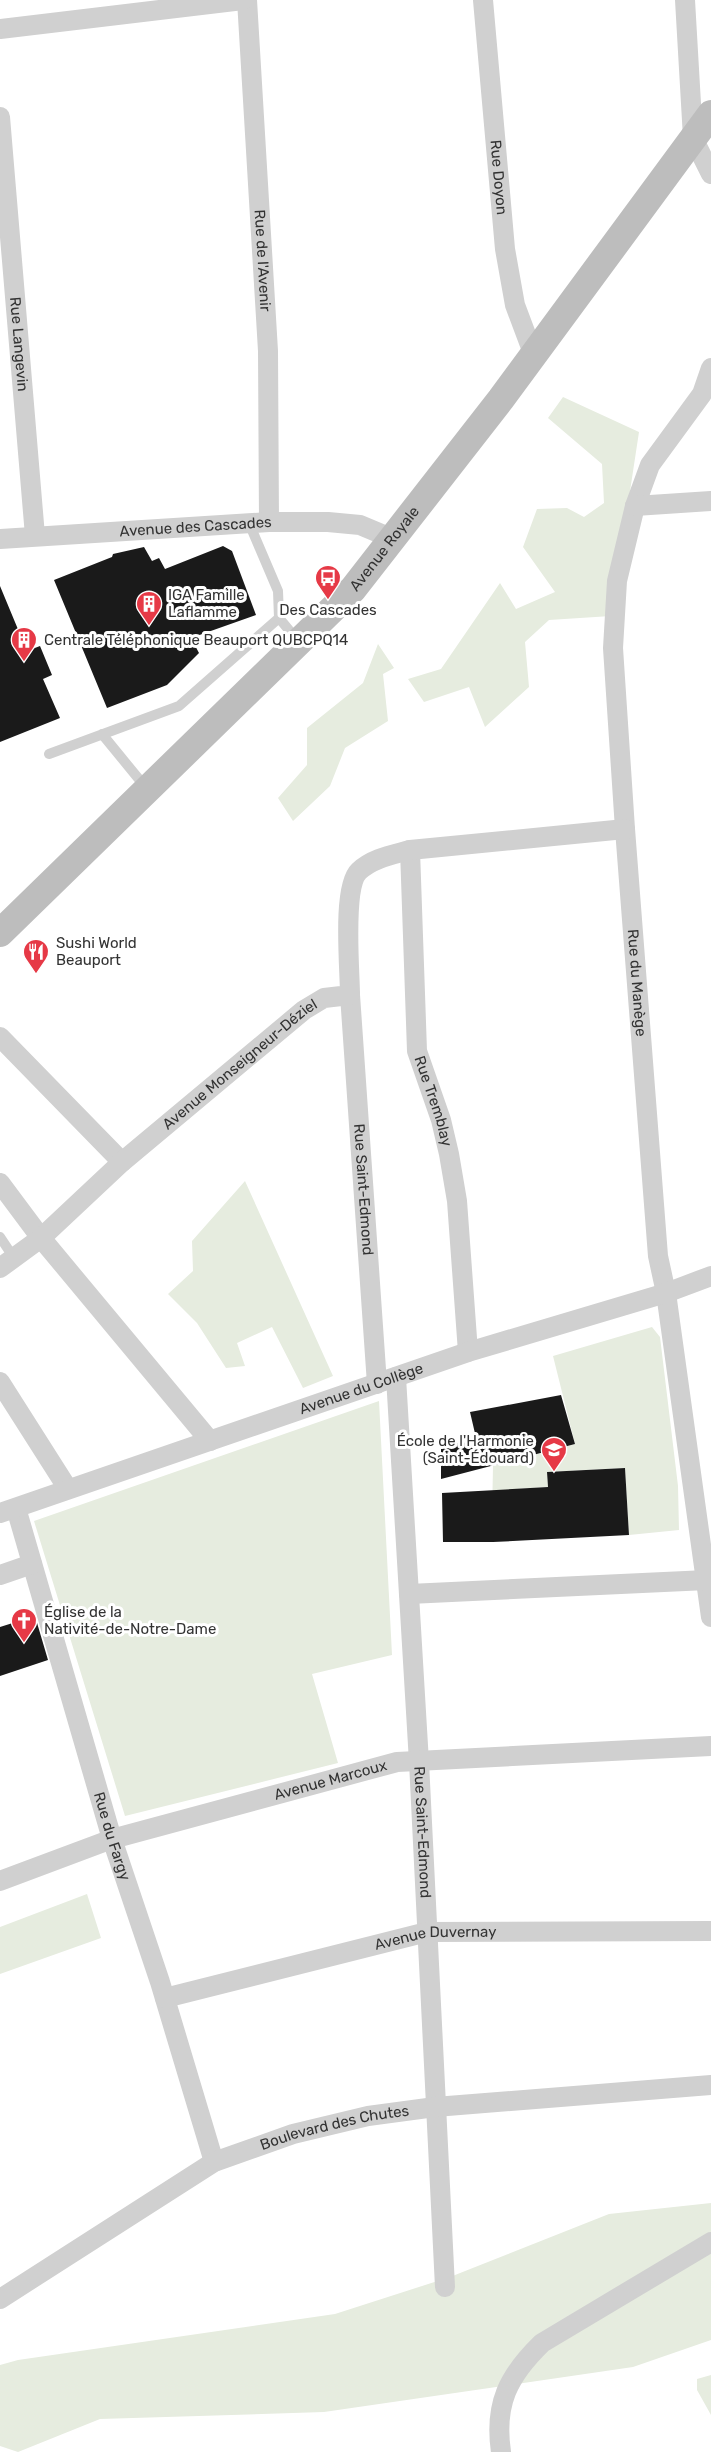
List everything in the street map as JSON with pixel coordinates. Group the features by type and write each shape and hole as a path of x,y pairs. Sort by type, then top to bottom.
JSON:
{"main road":[{"name":"Avenue Royale","path":"0,933 353,589 391,537 501,399 711,114"}],"street":[{"path":"0,29 245,0"},
{"name":"Rue de l'Avenir","path":"245,0 268,351 270,522"},
{"name":"Rue Doyon","path":"483,0 505,249 515,305 533,353"},
{"path":"685,0 693,138 711,174"},
{"name":"Rue Langevin","path":"0,117 35,536"},
{"name":"Rue du Manège","path":"711,368 702,394 650,465 635,506 617,580 614,648 625,829 657,1245 666,1293 711,1617"},
{"path":"635,506 711,501"},
{"name":"Avenue des Cascades","path":"0,539 270,522 328,522 360,525 391,537"},
{"path":"350,995 349,897 357,873 376,859 410,850 625,829"},
{"name":"Rue Tremblay","path":"410,850 417,1051 441,1120 457,1201 468,1352"},
{"name":"Avenue Monseigneur-Déziel","path":"7,1263 41,1238 122,1162 304,1010 324,998 350,995"},
{"name":"Rue Saint-Edmond","path":"350,995 377,1384"},
{"path":"0,1037 122,1162"},
{"path":"0,1183 41,1238 210,1441"},
{"name":"Avenue du Collège","path":"8,1511 468,1352 666,1293 711,1276"},
{"name":"Rue Saint-Edmond","path":"396,1377 419,1762 445,2287"},
{"path":"0,1382 68,1489"},
{"name":"Rue du Fargy","path":"8,1511 32,1564 112,1839 165,1998 214,2162"},
{"path":"0,1575 32,1564"},
{"path":"409,1594 707,1580"},
{"name":"Avenue Marcoux","path":"0,1881 112,1839 397,1762 711,1746"},
{"name":"Avenue Duvernay","path":"165,1998 427,1932 711,1931"},
{"name":"Boulevard des Chutes","path":"0,2299 214,2162 293,2134 368,2116 435,2106 711,2085"},
{"path":"501,2452 497,2429 507,2385 525,2360 542,2343 711,2242"}],"lane":[{"path":"249,523 279,591 279,618 299,641"},
{"path":"49,754 179,706 279,618"},
{"path":"102,734 147,790"},
{"path":"0,1237 7,1263"}],"shaded area":[{"path":"563,397 639,432 611,616 549,620 525,642 529,687 485,727 469,687 424,702 408,679 441,669 500,583 516,609 555,592 523,547 537,509 567,508 584,517 604,503 602,464 548,418"},
{"path":"378,644 394,668 383,674 388,721 345,748 330,786 293,821 278,798 307,765 307,728 363,683"},
{"path":"245,1181 333,1376 303,1388 272,1327 237,1343 245,1366 226,1368 197,1323 168,1294 193,1271 192,1241"},
{"path":"652,1327 660,1337 678,1486 679,1530 629,1535 625,1468 547,1472 548,1487 516,1489 517,1503 492,1516 493,1466 575,1444 553,1356"},
{"path":"379,1401 392,1655 312,1674 338,1763 125,1816 34,1521"},
{"path":"87,1894 101,1938 0,1974 0,1927"},
{"path":"711,2203 711,2340 633,2367 324,2412 100,2419 18,2452 0,2446 0,2365 18,2360 335,2314 450,2277 609,2214"},
{"path":"711,2375 711,2415 697,2390 697,2379"}],"building":[{"name":"IGA Famille Laflamme","path":"223,546 232,551 256,615 191,638 199,653 167,685 107,708 54,580 112,557 113,554 144,547 152,561 159,558 165,569"},
{"name":"Centrale Téléphonique Beauport QUBCPQ14","path":"0,586 27,651 40,646 52,675 43,679 60,718 0,742"},
{"path":"561,1395 575,1444 441,1479 441,1444 477,1442 470,1412"},
{"path":"625,1468 629,1535 493,1542 443,1542 442,1493 548,1487 547,1472"},
{"name":"Église de la Nativité-de-Notre-Dame","path":"35,1616 48,1660 0,1676 0,1627"}],"place":[{"name":"Des Cascades","path":"328,601"},
{"name":"IGA Famille Laflamme","path":"149,627"},
{"name":"Centrale Téléphonique Beauport QUBCPQ14","path":"24,663"},
{"name":"Sushi World Beauport","path":"36,975"},
{"name":"École de l'Harmonie (Saint-Édouard)","path":"554,1473"},
{"name":"Église de la Nativité-de-Notre-Dame","path":"24,1644"}]}
